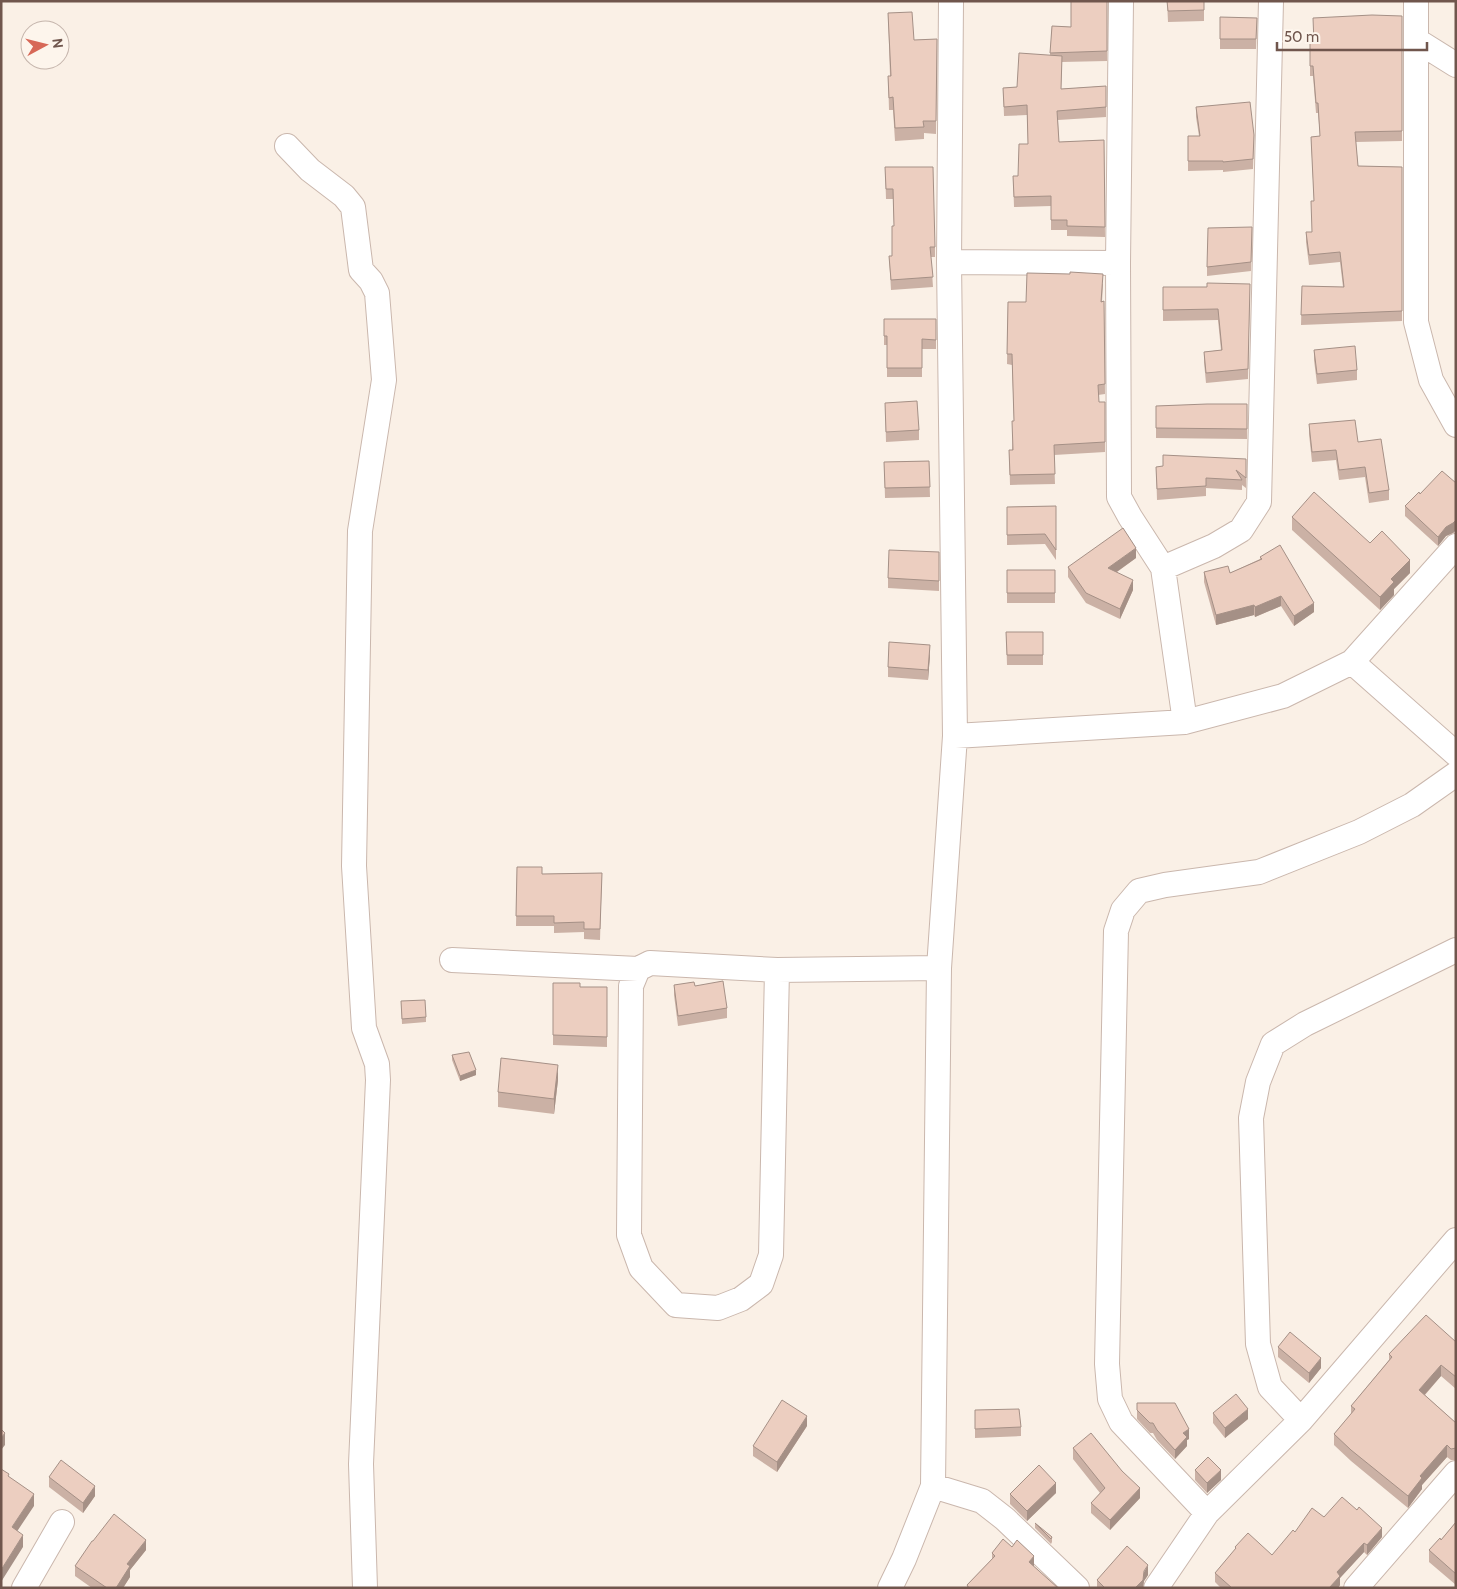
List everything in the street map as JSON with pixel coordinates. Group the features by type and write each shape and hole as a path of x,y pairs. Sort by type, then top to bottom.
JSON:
{"street":[{"path":"890,1588 904,1559 933,1486 939,968 955,736 949,262 951,1"},
{"path":"1122,1 1118,262 1120,498 1130,517 1164,568 1185,722"},
{"path":"1164,568 1214,546 1241,530 1260,502 1271,1"},
{"path":"1416,1 1416,322 1431,380 1456,425"},
{"path":"1416,40 1456,65"},
{"path":"287,146 310,170 344,196 353,207 361,270 372,281 377,293 384,380 360,531 354,866 364,1028 376,1064 378,1080 361,1464 365,1588"},
{"path":"949,262 1118,262"},
{"path":"955,736 1185,722 1283,696 1352,662 1456,546"},
{"path":"1352,662 1456,754"},
{"path":"1207,1513 1121,1422 1110,1399 1107,1364 1116,931 1123,910 1139,891 1165,885 1259,872 1359,832 1412,805 1456,774"},
{"path":"1301,1420 1270,1387 1258,1344 1251,1118 1258,1082 1273,1044 1304,1024 1456,950"},
{"path":"452,960 638,969 650,962 777,970 939,968"},
{"path":"638,969 632,986 629,1235 641,1268 676,1305 718,1308 741,1299 761,1284 771,1255 777,970"},
{"path":"1156,1588 1207,1513 1301,1420 1456,1240"},
{"path":"1356,1588 1456,1473"},
{"path":"933,1486 982,1501 1005,1519 1077,1588"},
{"path":"24,1588 62,1522"}],"building":[{"path":"1071,1 1107,1 1107,51 1050,53 1052,26 1071,27"},
{"path":"1167,1 1204,1 1204,10 1168,11"},
{"path":"912,12 914,40 937,39 936,121 923,121 924,127 895,128 893,97 889,98 888,76 891,76 888,13"},
{"path":"1372,15 1402,16 1402,131 1355,132 1358,166 1402,167 1402,311 1301,315 1302,286 1344,287 1340,252 1309,255 1306,232 1312,232 1311,201 1314,201 1311,137 1320,136 1313,66 1310,66 1310,43 1314,43 1313,18"},
{"path":"1220,17 1257,18 1256,39 1220,39"},
{"path":"1019,53 1062,56 1061,89 1106,86 1106,107 1057,111 1059,142 1104,140 1105,227 1067,226 1067,220 1051,220 1051,196 1014,197 1013,176 1018,176 1019,144 1028,144 1027,105 1004,107 1003,88 1017,87"},
{"path":"1250,102 1254,135 1253,159 1223,162 1188,161 1188,136 1200,136 1196,107"},
{"path":"885,167 933,167 935,247 930,247 933,277 891,280 889,256 892,256 892,226 894,226 893,189 886,189"},
{"path":"1252,227 1251,262 1207,267 1208,228"},
{"path":"1070,272 1103,274 1101,302 1104,301 1105,384 1098,385 1099,402 1105,402 1105,442 1054,445 1055,474 1010,475 1009,450 1013,450 1012,421 1014,421 1012,354 1007,354 1008,302 1026,302 1027,273 1070,274"},
{"path":"1207,283 1250,284 1248,369 1206,373 1204,352 1222,350 1218,309 1163,310 1163,287 1207,287"},
{"path":"884,319 936,319 936,340 922,339 922,368 887,368 887,336 884,336"},
{"path":"1355,346 1357,370 1317,374 1314,350"},
{"path":"917,401 919,430 886,432 885,403"},
{"path":"1247,404 1247,429 1156,428 1156,406"},
{"path":"1355,420 1358,442 1381,439 1389,490 1369,493 1365,467 1339,470 1336,450 1312,452 1309,424"},
{"path":"1163,455 1246,459 1246,478 1236,470 1242,480 1206,478 1206,486 1157,489 1156,467 1163,466"},
{"path":"929,461 930,487 885,488 884,462"},
{"path":"1442,471 1456,483 1456,520 1446,527 1438,537 1405,506 1419,492 1420,494"},
{"path":"1314,492 1370,543 1382,531 1410,560 1391,579 1394,582 1380,597 1292,517"},
{"path":"1056,506 1056,550 1045,534 1007,535 1007,507"},
{"path":"1123,528 1136,548 1108,568 1133,580 1120,609 1086,593 1068,567"},
{"path":"1280,545 1314,603 1294,616 1281,596 1255,607 1254,605 1216,615 1204,572 1228,566 1230,573 1262,559 1260,557"},
{"path":"889,550 939,552 939,581 888,578"},
{"path":"1007,570 1055,570 1055,593 1007,593"},
{"path":"1006,632 1043,632 1043,655 1007,655"},
{"path":"889,642 930,645 928,670 888,667"},
{"path":"517,867 542,867 542,874 602,873 600,929 584,929 584,922 554,923 554,916 516,916"},
{"path":"723,981 727,1008 678,1016 674,985 694,982 695,986"},
{"path":"553,983 580,983 580,987 607,987 607,1037 553,1035"},
{"path":"425,1000 426,1017 402,1019 401,1001"},
{"path":"469,1052 476,1070 460,1076 452,1055"},
{"path":"501,1058 558,1065 554,1099 498,1092"},
{"path":"1426,1315 1456,1342 1456,1377 1441,1365 1419,1390 1456,1423 1456,1448 1451,1449 1447,1445 1420,1476 1422,1478 1408,1496 1334,1434 1355,1409 1351,1406 1392,1357 1389,1354"},
{"path":"1290,1332 1321,1358 1309,1373 1278,1347"},
{"path":"1236,1394 1248,1409 1225,1428 1213,1413"},
{"path":"782,1400 807,1416 777,1462 753,1446"},
{"path":"1137,1403 1175,1403 1189,1429 1183,1433 1187,1437 1175,1450 1153,1423 1150,1423 1137,1410"},
{"path":"1019,1409 1021,1427 975,1429 975,1410"},
{"path":"1,1429 5,1433 1,1438"},
{"path":"1091,1433 1122,1471 1140,1488 1110,1520 1091,1503 1105,1488 1073,1448"},
{"path":"1208,1457 1221,1470 1207,1483 1195,1470"},
{"path":"61,1460 95,1486 83,1503 49,1477"},
{"path":"1039,1465 1056,1483 1027,1511 1010,1494"},
{"path":"1,1469 34,1494 12,1527 23,1535 1,1570"},
{"path":"1342,1497 1357,1510 1359,1507 1382,1528 1367,1545 1364,1543 1337,1572 1340,1576 1329,1588 1232,1588 1215,1573 1248,1533 1272,1555 1293,1530 1295,1532 1312,1508 1324,1517"},
{"path":"114,1514 146,1540 127,1564 130,1566 116,1588 107,1588 75,1566"},
{"path":"1456,1522 1456,1574 1429,1550 1440,1538 1441,1540"},
{"path":"1035,1523 1052,1537 1051,1539"},
{"path":"1003,1539 1012,1547 1017,1540 1034,1556 1029,1562 1058,1588 969,1588 967,1585 995,1556 992,1553"},
{"path":"1127,1546 1148,1565 1144,1571 1143,1580 1135,1588 1105,1588 1097,1580"}]}
